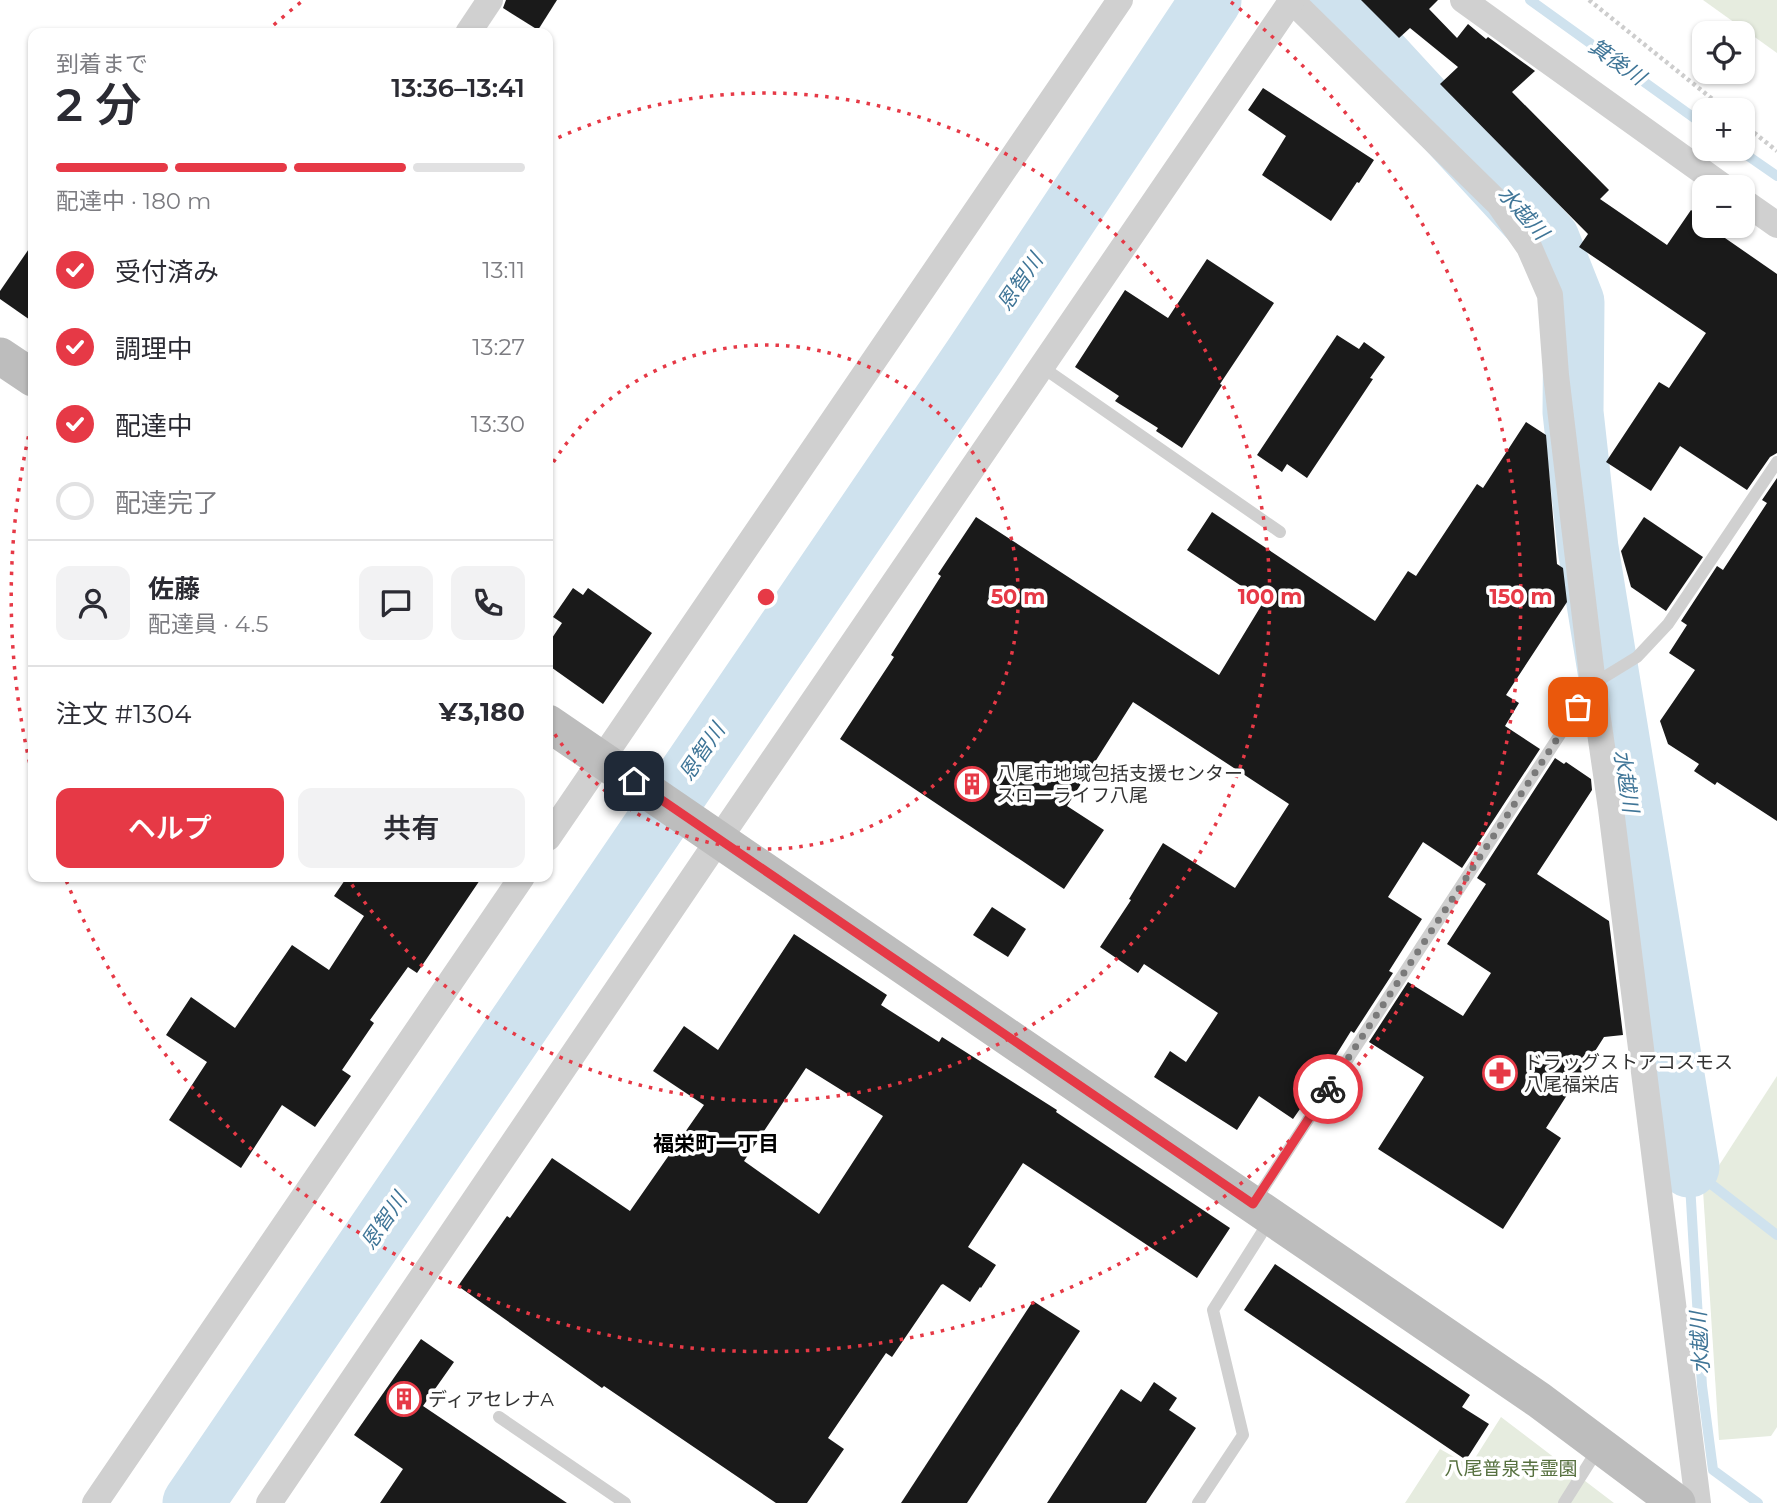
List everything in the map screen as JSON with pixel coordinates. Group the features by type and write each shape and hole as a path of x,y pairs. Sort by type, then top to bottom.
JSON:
{"street":[{"path":"471,28 490,0"},
{"path":"553,831 606,762 1120,0"},
{"path":"270,1503 710,833 1042,367 1292,0 1499,204 1529,247 1550,295 1556,375 1597,682 1698,1503"},
{"path":"1463,0 1707,175"},
{"path":"1755,210 1777,226"},
{"path":"0,356 28,375"},
{"path":"553,726 1539,1400 1676,1503"},
{"path":"95,1503 519,882"}],"lane":[{"path":"1042,367 1279,532"},
{"path":"1198,1503 1243,1434 1213,1310 1262,1211 1597,682 1637,657 1668,624 1777,462"},
{"path":"499,1417 625,1503"},
{"path":"1564,1503 1601,1446"}],"path":[{"path":"1589,0 1711,98"},
{"path":"1755,134 1777,151"}],"green space":[{"path":"1703,0 1777,0 1777,53 1755,37 1755,21 1732,21"},
{"path":"1777,1076 1777,1427 1771,1436 1719,1440 1703,1190"},
{"name":"八尾普泉寺霊園","path":"1501,1417 1614,1503 1405,1503 1440,1449 1470,1466"}],"building":[{"path":"506,0 557,0 539,28 535,28 503,8"},
{"path":"1361,0 1438,0 1429,9 1457,38 1468,24 1535,71 1512,92 1609,190 1600,199 1667,245 1691,210 1692,238 1725,238 1777,274 1777,453 1770,457 1747,490 1680,446 1651,491 1606,462 1659,382 1669,388 1706,333 1579,247 1588,234 1440,84 1458,67 1410,28 1399,38"},
{"path":"1263,88 1374,160 1331,221 1262,175 1286,136 1248,110"},
{"path":"28,250 28,319 0,299 0,291"},
{"path":"1207,259 1274,303 1220,384 1222,385 1182,448 1156,431 1158,428 1115,401 1119,396 1075,367 1125,290 1168,318"},
{"path":"1337,335 1359,349 1364,342 1385,357 1307,478 1287,464 1282,472 1257,455"},
{"path":"1526,422 1546,435 1557,564 1563,568 1567,602 1506,695 1519,703 1505,726 1540,749 1462,868 1423,842 1388,897 1422,919 1389,971 1393,973 1293,1119 1259,1096 1237,1130 1154,1077 1170,1051 1186,1062 1218,1013 1144,964 1138,973 1100,947 1131,900 1129,899 1163,843 1235,888 1289,804 1133,702 1067,806 1104,830 1064,889 840,739 894,657 891,655 941,576 938,574 976,517 1219,675 1264,601 1187,550 1212,512 1375,621 1408,571 1416,576 1477,484 1483,488"},
{"path":"1777,478 1777,821 1717,782 1715,785 1694,771 1699,764 1668,744 1660,721 1695,670 1669,653 1687,625 1681,621 1717,566 1723,570 1767,503 1762,500"},
{"path":"1644,517 1703,557 1666,611 1631,587 1621,551"},
{"path":"573,588 583,595 588,588 652,633 603,704 553,669 553,636 562,623 553,617"},
{"path":"1555,758 1591,779 1592,790 1537,874 1609,921 1623,1035 1604,1037 1546,1128 1561,1138 1503,1229 1378,1149 1424,1077 1369,1042 1408,982 1463,1016 1491,973 1447,944 1486,884 1477,878"},
{"path":"344,882 479,882 417,973 408,967 370,1020 374,1023 342,1070 351,1076 315,1127 282,1105 241,1168 169,1120 207,1062 166,1035 191,997 235,1028 292,945 329,970 364,916 334,896"},
{"path":"992,907 1026,929 1008,957 973,935"},
{"path":"794,934 887,995 881,1005 939,1042 942,1037 1057,1110 1056,1112 1230,1228 1197,1278 1023,1163 968,1247 996,1265 981,1288 970,1302 941,1285 892,1357 886,1353 828,1438 844,1449 807,1503 776,1503 604,1386 602,1388 458,1286 552,1158 630,1211 704,1105 653,1071 684,1026 718,1050","holes":["806,1068 883,1116 819,1214 744,1161"]},
{"path":"1275,1264 1470,1395 1462,1407 1489,1424 1466,1460 1244,1310"},
{"path":"1033,1301 1080,1331 967,1503 901,1503"},
{"path":"421,1339 454,1362 423,1406 567,1503 380,1503 403,1469 354,1435"},
{"path":"1154,1382 1177,1398 1169,1410 1196,1428 1146,1503 1047,1503 1121,1389 1141,1402"}],"waterway":[{"name":"恩智川","path":"193,1503 975,355 1211,0"},
{"name":"水越川","path":"1329,0 1549,239 1574,302 1573,412 1588,548 1689,1167"},
{"name":"箕後川","path":"1530,0 1692,116"},
{"name":"箕後川","path":"1755,161 1777,176"},
{"name":"水越川","path":"1689,1167 1702,1386 1713,1470 1758,1503"},
{"path":"1689,1167 1777,1235"}],"way so far":[{"path":"1328,1089 1578,707"}],"place":[{"name":"八尾市地域包括支援センター スローライフ八尾","path":"972,784"},
{"name":"ドラッグストアコスモス 八尾福栄店","path":"1500,1073"},
{"name":"ディアセレナA","path":"404,1399"}],"district":[{"name":"福栄町一丁目","path":"716,1144"}],"route":[{"path":"634,781 1253,1204 1328,1089"}]}
